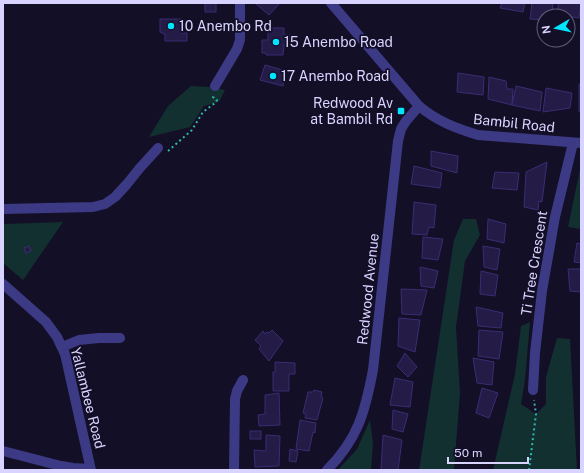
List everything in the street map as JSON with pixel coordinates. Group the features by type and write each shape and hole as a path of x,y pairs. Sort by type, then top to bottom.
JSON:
{"street":[{"path":"215,86 237,49 240,40 240,3"},
{"name":"Bambil Road","path":"333,4 419,106 440,121 478,135 577,143"},
{"name":"Redwood Avenue","path":"327,470 338,459 353,437 362,418 368,396 373,370 398,142 401,129 419,106"},
{"name":"Ti Tree Crescent","path":"533,390 535,353 547,261 555,217 577,143"},
{"path":"3,208 93,207 105,204 115,197 158,148"},
{"name":"Yallambee Road","path":"3,284 46,322 62,347 66,359 90,469"},
{"path":"62,347 79,340 120,338"},
{"path":"234,470 234,404 237,391 243,380"},
{"path":"3,451 61,466 90,469"}],"path":[{"path":"158,148 165,154 192,130 203,112 215,103"},
{"path":"529,470 536,414 533,390"}],"green space":[{"path":"191,86 210,87 225,90 219,102 204,106 190,127 149,137 168,106"},
{"path":"581,169 581,229 568,227"},
{"path":"463,219 476,219 480,235 465,261 456,327 460,393 454,470 419,470 454,240"},
{"path":"63,222 23,280 3,263 3,224"},
{"path":"530,322 525,380 521,404 536,414 546,404 546,377 557,338 570,339 577,470 493,470 515,374 521,326"},
{"path":"370,420 373,443 371,470 338,470 357,449"}],"building":[{"path":"205,3 216,3 216,12 205,12"},
{"path":"255,3 280,3 269,15"},
{"path":"502,3 525,3 523,12 500,8"},
{"path":"532,3 553,3 553,8 536,8 536,19 530,19"},
{"path":"558,3 581,3 579,18 576,18 576,8 558,8"},
{"name":"10 Anembo Rd","path":"160,19 182,19 182,33 187,33 187,41 165,41 165,34 160,32"},
{"name":"15 Anembo Road","path":"268,28 284,28 284,35 290,35 290,45 284,45 283,55 266,55 266,53 262,53 262,40 268,40"},
{"name":"17 Anembo Road","path":"265,65 286,71 283,86 260,80"},
{"path":"458,73 484,77 483,95 457,92"},
{"path":"489,77 506,81 507,89 513,89 512,105 488,99"},
{"path":"579,84 581,84 581,112 579,111"},
{"path":"516,86 542,92 540,111 512,105"},
{"path":"546,88 572,93 570,108 543,112"},
{"path":"431,151 458,156 457,173 431,166"},
{"path":"547,162 542,202 539,201 538,210 524,207 526,172"},
{"path":"414,166 442,173 440,188 411,184"},
{"path":"495,172 519,173 517,190 492,188"},
{"path":"414,202 436,205 434,228 429,227 427,235 412,234"},
{"path":"488,219 506,224 504,243 487,239"},
{"path":"423,237 443,239 438,260 422,258"},
{"path":"577,243 581,244 581,263 574,262"},
{"path":"29,246 31,251 26,253 24,248"},
{"path":"483,246 500,249 497,270 484,267"},
{"path":"420,267 438,271 434,288 421,286"},
{"path":"568,269 581,269 581,292 570,291"},
{"path":"481,271 498,275 495,296 480,294"},
{"path":"401,289 427,290 421,315 402,314"},
{"path":"476,307 503,313 501,328 478,326"},
{"path":"399,318 420,320 415,352 398,346"},
{"path":"272,330 283,341 269,361 259,349 261,346 255,340 263,331 265,334"},
{"path":"479,330 503,332 499,359 478,356"},
{"path":"405,353 417,367 408,377 397,366"},
{"path":"473,358 494,362 492,385 477,383"},
{"path":"275,362 295,363 295,374 289,374 289,391 273,391 273,372 275,372"},
{"path":"395,378 413,382 410,407 390,405"},
{"path":"482,388 498,393 489,418 476,413"},
{"path":"314,390 322,392 321,397 323,398 317,420 305,418 306,414 303,413 308,392 313,392"},
{"path":"279,393 280,425 259,426 258,415 265,414 265,395"},
{"path":"393,410 408,414 403,432 392,429"},
{"path":"300,420 316,423 315,433 313,432 309,451 296,449"},
{"path":"250,431 261,431 261,439 250,439"},
{"path":"266,435 280,436 279,466 255,467 254,450 266,451"},
{"path":"383,435 402,440 398,470 381,469"},
{"path":"290,449 298,451 296,462 289,461"}],"place":[{"name":"10 Anembo Rd","path":"171,26"},
{"name":"15 Anembo Road","path":"276,42"},
{"name":"17 Anembo Road","path":"273,76"},
{"name":"Redwood Av at Bambil Rd","path":"401,111"}]}
